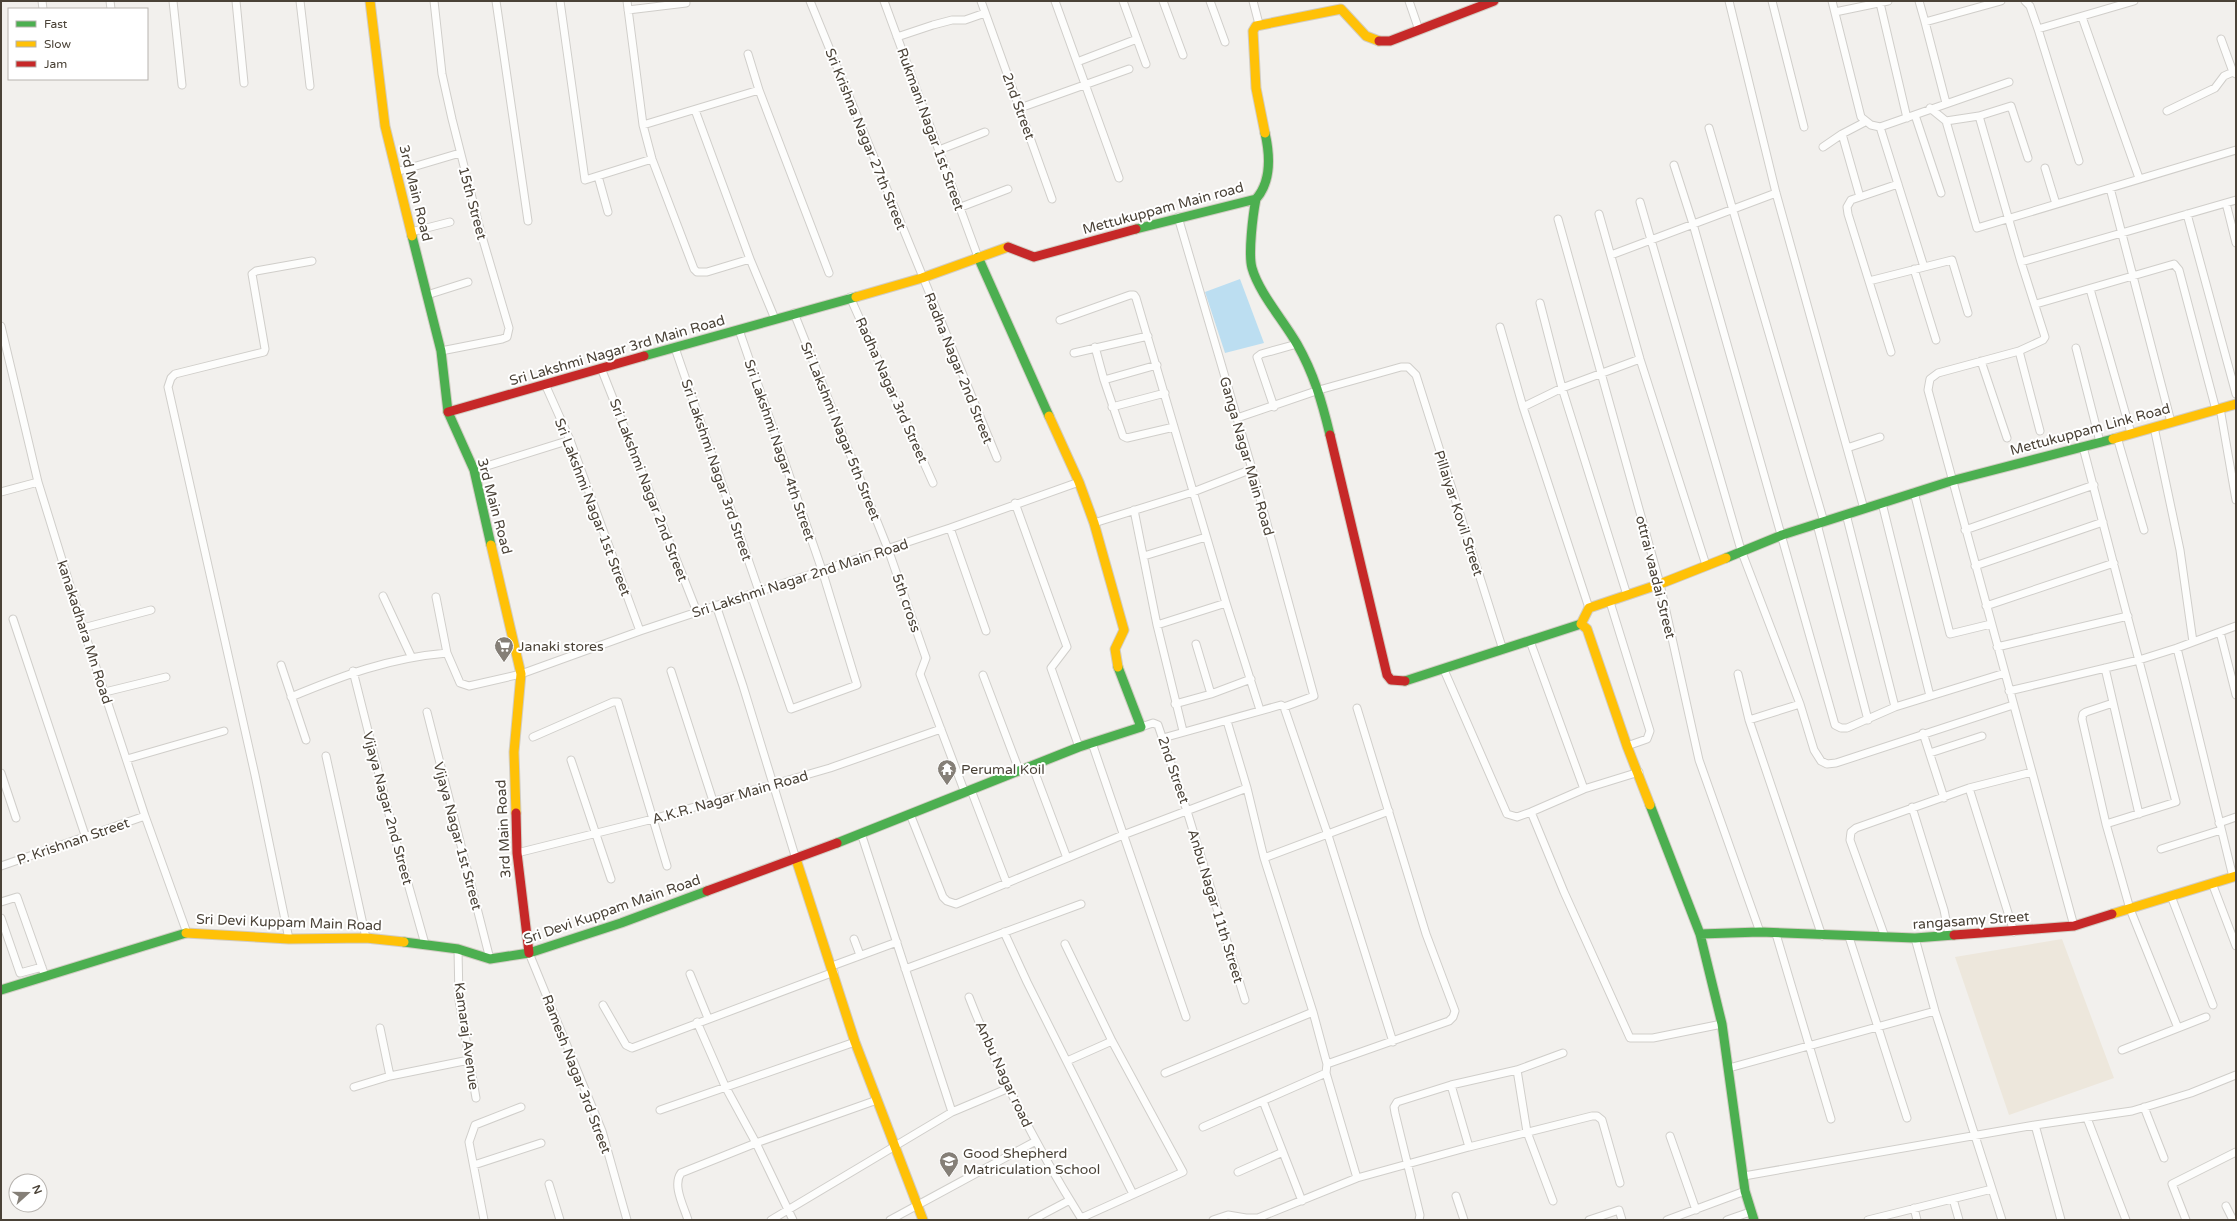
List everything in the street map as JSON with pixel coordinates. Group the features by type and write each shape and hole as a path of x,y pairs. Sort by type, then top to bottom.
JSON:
{"street":[{"path":"173,1 182,85"},
{"path":"236,1 244,83"},
{"path":"300,1 310,86"},
{"name":"3rd Main Road","path":"370,1 385,126 441,351 448,412 474,470 521,674 514,752 517,853 530,953"},
{"name":"15th Street","path":"434,1 442,74 460,153 493,276 509,328 507,337 502,339 441,351"},
{"path":"496,1 528,221"},
{"path":"560,1 585,180 652,159"},
{"path":"627,1 643,125 652,159 676,226 697,272 708,272 750,259"},
{"name":"Sri Krishna Nagar 27th Street","path":"810,1 922,278"},
{"name":"Rukmani Nagar 1st Street","path":"884,1 961,207 978,257"},
{"name":"2nd Street","path":"981,1 1052,199"},
{"path":"1055,1 1119,178"},
{"path":"1123,1 1146,64"},
{"path":"1163,1 1183,55"},
{"path":"1210,1 1225,42"},
{"path":"1253,1 1258,24 1341,9 1346,13 1362,34 1372,40 1390,41 1494,1"},
{"path":"1409,1 1419,30"},
{"path":"1729,1 1776,193 1864,509"},
{"path":"1772,1 1804,127"},
{"path":"1832,1 1861,116 1865,122 1880,127 1930,108 2009,82"},
{"path":"1834,12 1888,1"},
{"path":"1918,1 1946,103"},
{"path":"1925,22 2001,1"},
{"path":"2025,1 2030,6 2038,29 2079,161"},
{"path":"2038,29 2082,18 2134,1"},
{"path":"628,10 686,2"},
{"path":"1880,3 1907,118"},
{"path":"897,37 933,25 952,20 965,20 986,13"},
{"path":"2082,18 2139,178"},
{"name":"Mettukuppam Main road","path":"922,278 978,257 1012,247 1034,257 1178,217 1256,199 1264,190 1268,178 1266,137 1256,80 1253,31 1258,24"},
{"path":"1077,62 1137,39"},
{"path":"2167,111 2215,88 2224,76 2235,73 2221,39"},
{"path":"748,54 759,90 829,273"},
{"path":"1020,108 1129,69"},
{"path":"643,125 759,90"},
{"path":"1946,121 1979,116 2011,106 2028,158"},
{"path":"1930,108 1946,121 1977,228 2236,150"},
{"path":"695,110 750,259 775,319"},
{"path":"1915,114 1941,193"},
{"path":"1979,116 2010,218 2021,262 2036,304 2045,337 2044,340 2019,351 1938,373 1928,383 1928,390 2074,926"},
{"path":"1823,147 1842,134 1865,122"},
{"path":"1880,127 1924,267"},
{"path":"1709,128 1820,523 1868,720"},
{"path":"939,150 985,132"},
{"path":"1842,134 1860,197"},
{"path":"396,172 460,153"},
{"path":"1674,165 1693,224 1835,725 1841,728 1847,728 1896,707 2005,673"},
{"path":"2045,168 2056,204"},
{"path":"598,176 608,212"},
{"path":"1891,352 1848,214 1848,203 1860,197 1898,184"},
{"path":"2110,188 2171,422"},
{"path":"961,207 1008,189"},
{"path":"1611,255 1732,208 1776,193"},
{"path":"1256,199 1252,216 1252,268 1266,296 1297,344 1319,390 1387,675 1392,680 1403,682 1444,670 1581,624 1588,608 1523,407 1500,327"},
{"path":"2021,262 2236,200"},
{"path":"1640,202 1741,550 1800,704 1814,750 1821,761 1827,764 1836,763 1923,733 2013,705"},
{"path":"2226,203 2236,243"},
{"path":"1599,214 1640,359 1706,565"},
{"path":"2186,214 2236,394"},
{"name":"Ganga Nagar Main Road","path":"1178,217 1252,469 1314,696 1284,707"},
{"name":"ottrai vaadai Street","path":"1558,219 1660,584 1699,760 1760,932"},
{"path":"412,232 450,222"},
{"path":"978,257 1079,482 1094,523 1124,630 1122,638 1116,646 1116,661 1141,727"},
{"path":"1869,281 1952,260 1968,313"},
{"path":"289,939 255,775 168,387 171,378 175,374 264,352 265,349 252,274 256,271 312,261"},
{"path":"2036,304 2174,264 2179,270 2218,409 2236,500"},
{"path":"1914,269 1936,340"},
{"name":"Sri Lakshmi Nagar 3rd Main Road","path":"448,412 850,297 922,278"},
{"name":"Radha Nagar 2nd Street","path":"922,278 997,458"},
{"path":"427,295 468,282"},
{"path":"2090,289 2131,433"},
{"path":"1060,320 1134,295 1148,336 1206,537 1260,710"},
{"name":"Radha Nagar 3rd Street","path":"850,297 933,483"},
{"path":"1540,302 1562,388 1627,595"},
{"name":"Sri Lakshmi Nagar 5th Street","path":"794,313 888,549"},
{"name":"kanakadhara Mn Road","path":"1,326 38,482 83,628 145,816 187,932"},
{"name":"Sri Lakshmi Nagar 4th Street","path":"739,330 822,570 857,685 791,709 751,594"},
{"path":"1074,353 1148,336"},
{"path":"1274,407 1257,357 1261,354 1297,344"},
{"path":"1095,347 1112,407 1125,437 1174,427"},
{"name":"Sri Lakshmi Nagar 3rd Street","path":"675,348 759,591"},
{"path":"2076,348 2100,442"},
{"path":"2019,351 2040,431"},
{"path":"1523,407 1562,388 1640,359"},
{"path":"1981,361 2007,438"},
{"path":"1104,380 1157,366"},
{"name":"Pillaiyar Kovil Street","path":"1319,390 1401,367 1408,367 1416,375 1503,650"},
{"name":"Sri Lakshmi Nagar 2nd Street","path":"601,368 696,612"},
{"name":"Sri Lakshmi Nagar 1st Street","path":"545,384 570,440 640,631"},
{"path":"1237,418 1274,407 1319,390"},
{"path":"1112,407 1165,393"},
{"name":"Mettukuppam Link Road","path":"1588,608 1610,602 1660,584 1741,550 1782,535 1952,480 2083,447 2236,404"},
{"path":"2154,427 2180,550 2193,642"},
{"path":"1847,448 1880,437"},
{"path":"2117,437 2144,530"},
{"path":"474,470 570,440"},
{"path":"2083,447 2176,802 2106,824"},
{"path":"1094,523 1193,492 1252,469"},
{"path":"1,492 38,482"},
{"name":"Sri Lakshmi Nagar 2nd Main Road","path":"436,597 447,653 460,683 466,687 521,674 640,631 950,528 1016,503 1079,482"},
{"path":"1965,530 2094,485"},
{"path":"1914,492 1950,634 1991,624"},
{"path":"1016,503 1067,648 1051,668 1080,747"},
{"path":"1882,503 1930,696"},
{"path":"1134,510 1157,625 1175,704 1183,731"},
{"path":"1846,514 1896,707"},
{"path":"1975,566 2103,522"},
{"path":"950,528 986,631"},
{"path":"1144,556 1206,537"},
{"name":"5th cross","path":"888,549 926,658 920,674 940,729"},
{"path":"1986,606 2114,563"},
{"path":"383,596 411,656"},
{"path":"1610,602 1650,730 1647,739 1627,746"},
{"path":"1157,625 1226,603"},
{"path":"716,605 855,1042 893,1146 916,1206 923,1220"},
{"path":"83,628 151,610"},
{"path":"1997,647 2128,616"},
{"path":"13,619 86,838"},
{"path":"1581,624 1587,629 1627,746 1639,772 1700,934 1722,1024 1745,1192 1752,1216 1727,1220"},
{"path":"2009,691 2139,660 2177,648 2236,626"},
{"path":"2220,632 2236,695"},
{"path":"1530,641 1584,789"},
{"path":"1196,644 1211,694"},
{"path":"2177,648 2220,826 2235,876"},
{"path":"291,696 353,671 411,656 447,653"},
{"path":"281,665 306,740"},
{"path":"2105,668 2139,814"},
{"path":"1444,670 1507,814 1517,817 1584,789 1639,772"},
{"name":"Vijaya Nagar 2nd Street","path":"353,671 394,834 425,944"},
{"path":"671,672 713,801"},
{"path":"1738,674 1749,720 1822,936"},
{"path":"983,676 1019,770"},
{"path":"105,692 166,677"},
{"path":"1175,704 1211,694 1251,679"},
{"path":"533,737 613,702 618,702 667,866"},
{"path":"2113,703 2083,714 2106,824 2130,909 2178,1028"},
{"path":"1749,720 1800,704"},
{"path":"1163,738 1183,731 1227,721 1260,710 1281,705 1284,707 1328,835 1393,1042"},
{"path":"1327,1064 1449,1021 1453,1018 1455,1011 1426,934 1357,708"},
{"name":"Vijaya Nagar 1st Street","path":"427,712 490,959"},
{"path":"1227,721 1247,788 1264,858 1313,1012 1327,1064 1326,1073 1357,1178"},
{"name":"2nd Street","path":"1141,727 1157,723 1187,811"},
{"name":"Sri Devi Kuppam Main Road","path":"1,990 187,932 289,939 366,938 458,949 490,959 530,953 621,924 861,834 1032,765 1141,727"},
{"path":"940,729 1006,884"},
{"name":"A.K.R. Nagar Main Road","path":"517,853 653,819 830,768 940,729"},
{"path":"127,759 224,731"},
{"path":"1923,733 1944,798"},
{"path":"1930,753 1982,736"},
{"path":"1092,743 1186,1017"},
{"path":"326,756 366,938"},
{"path":"571,760 611,879"},
{"path":"1032,765 1067,858"},
{"path":"1885,937 1850,840 1851,832 1856,828 1912,807 1944,798 1969,788 2032,772"},
{"path":"1,773 16,818"},
{"path":"910,814 943,897 947,901 956,904 1123,835 1247,788"},
{"path":"1969,788 2014,932"},
{"path":"1912,807 1944,910 1949,935"},
{"name":"Anbu Nagar 11th Street","path":"1187,811 1245,1000"},
{"path":"1264,858 1389,812"},
{"path":"1531,812 1564,892 1630,1038 1653,1038 1722,1024"},
{"name":"P. Krishnan Street","path":"1,866 86,838 145,816"},
{"path":"2161,849 2220,826 2236,817"},
{"path":"861,834 952,1112"},
{"name":"rangasamy Street","path":"1700,934 1760,932 1822,936 1915,938 2014,932 2074,926 2235,876"},
{"path":"2212,883 2236,946"},
{"path":"2171,896 2214,1004"},
{"path":"1,902 18,897 45,976"},
{"path":"905,969 1081,904"},
{"path":"1,918 20,973 42,967"},
{"path":"1004,932 1134,1194"},
{"path":"1776,934 1831,1119"},
{"path":"1849,937 1907,1118"},
{"path":"1915,938 1935,1011 2002,1220"},
{"path":"854,939 860,955"},
{"path":"603,1005 626,1045 630,1048 833,969 860,955 897,942"},
{"path":"1065,944 1112,1041 1067,1061"},
{"name":"Kamaraj Avenue","path":"458,949 459,1000 468,1060 476,1098"},
{"name":"Ramesh Nagar 3rd Street","path":"530,953 602,1131 627,1220"},
{"path":"30,970 34,980"},
{"path":"690,974 708,1018"},
{"name":"Anbu Nagar road","path":"969,998 985,1037 1009,1088 1036,1141 1081,1218 1183,1172 1112,1041"},
{"path":"1729,1068 1935,1011"},
{"path":"1165,1073 1313,1012"},
{"path":"2122,1050 2206,1016"},
{"path":"697,1022 725,1086 756,1143 793,1220"},
{"path":"380,1028 390,1076"},
{"path":"660,1110 725,1086 855,1042"},
{"path":"1420,1218 1394,1107 1398,1102 1451,1085 1517,1070 1564,1052"},
{"path":"354,1087 390,1076 468,1060"},
{"path":"1517,1070 1527,1132 1553,1201"},
{"path":"1203,1127 1326,1073"},
{"path":"1744,1176 2144,1107 2191,1093 2236,1075"},
{"path":"1451,1085 1469,1146"},
{"path":"771,1220 952,1112 1009,1088"},
{"path":"688,1220 678,1187 678,1180 681,1173 756,1143 877,1100"},
{"path":"1263,1101 1302,1201"},
{"path":"484,1220 469,1142 475,1124 521,1107"},
{"path":"2144,1107 2164,1158"},
{"path":"1213,1220 1228,1215 1258,1218 1357,1178 1407,1165 1469,1146 1585,1117 1600,1117 1620,1183"},
{"path":"2087,1118 2126,1220"},
{"path":"2035,1125 2062,1220"},
{"path":"1670,1136 1696,1210"},
{"path":"890,1220 1036,1141"},
{"path":"474,1165 541,1143"},
{"path":"1238,1172 1283,1152"},
{"path":"2186,1220 2172,1184 2236,1152"},
{"path":"549,1184 560,1220"},
{"path":"1868,1220 1992,1189"},
{"path":"1667,1220 1745,1192"},
{"path":"1456,1196 1464,1220"},
{"path":"1953,1199 1959,1220"},
{"path":"1032,1220 1070,1200"},
{"path":"2226,1206 2233,1220"},
{"path":"1914,1208 1917,1220"},
{"path":"1589,1220 1619,1210 1622,1220"}],"shaded area":[{"path":"2062,939 2114,1078 2009,1115 1955,957"}],"water":[{"path":"1240,279 1264,343 1225,353 1205,292"}],"traffic: fast":[{"path":"1136,229 1256,199 1261,192 1267,176 1268,150 1265,133"},
{"path":"1256,199 1252,224 1251,244 1251,262 1255,278 1292,335 1303,355 1321,400 1330,435"},
{"path":"412,236 441,351 448,412 474,470 491,545"},
{"path":"978,257 1049,416"},
{"path":"644,356 856,297"},
{"path":"1726,558 1782,535 1951,481 2113,439"},
{"path":"1405,681 1581,624"},
{"path":"837,843 1079,747 1141,727 1118,667"},
{"path":"1650,805 1700,934 1722,1024 1745,1191 1754,1220"},
{"path":"404,942 458,949 490,959 529,953 621,923 707,891"},
{"path":"1700,934 1760,932 1915,938 1954,935"},
{"path":"1,990 186,933"}],"traffic: slow":[{"path":"370,1 385,126 412,236"},
{"path":"1265,133 1256,88 1253,31 1256,26 1341,9 1366,36 1379,41"},
{"path":"856,297 922,278 1008,247"},
{"path":"2113,439 2236,404"},
{"path":"1049,416 1079,482 1094,523 1124,630 1115,649 1118,667"},
{"path":"491,545 521,674 514,752 516,813"},
{"path":"1581,624 1589,608 1660,584 1726,558"},
{"path":"1581,624 1587,629 1627,746 1650,805"},
{"path":"796,859 855,1042 923,1220"},
{"path":"2112,914 2236,876"},
{"path":"186,933 289,939 366,938 404,942"}],"traffic: jam":[{"path":"1379,41 1390,41 1494,1"},
{"path":"1008,247 1034,257 1136,229"},
{"path":"448,412 644,356"},
{"path":"1330,435 1387,675 1391,680 1405,681"},
{"path":"516,813 517,853 529,953"},
{"path":"707,891 837,843"},
{"path":"1954,935 2074,926 2112,914"}],"place":[{"name":"Janaki stores","path":"504,663"},
{"name":"Perumal Koil","path":"947,786"},
{"name":"Good Shepherd Matriculation School","path":"949,1178"}]}
